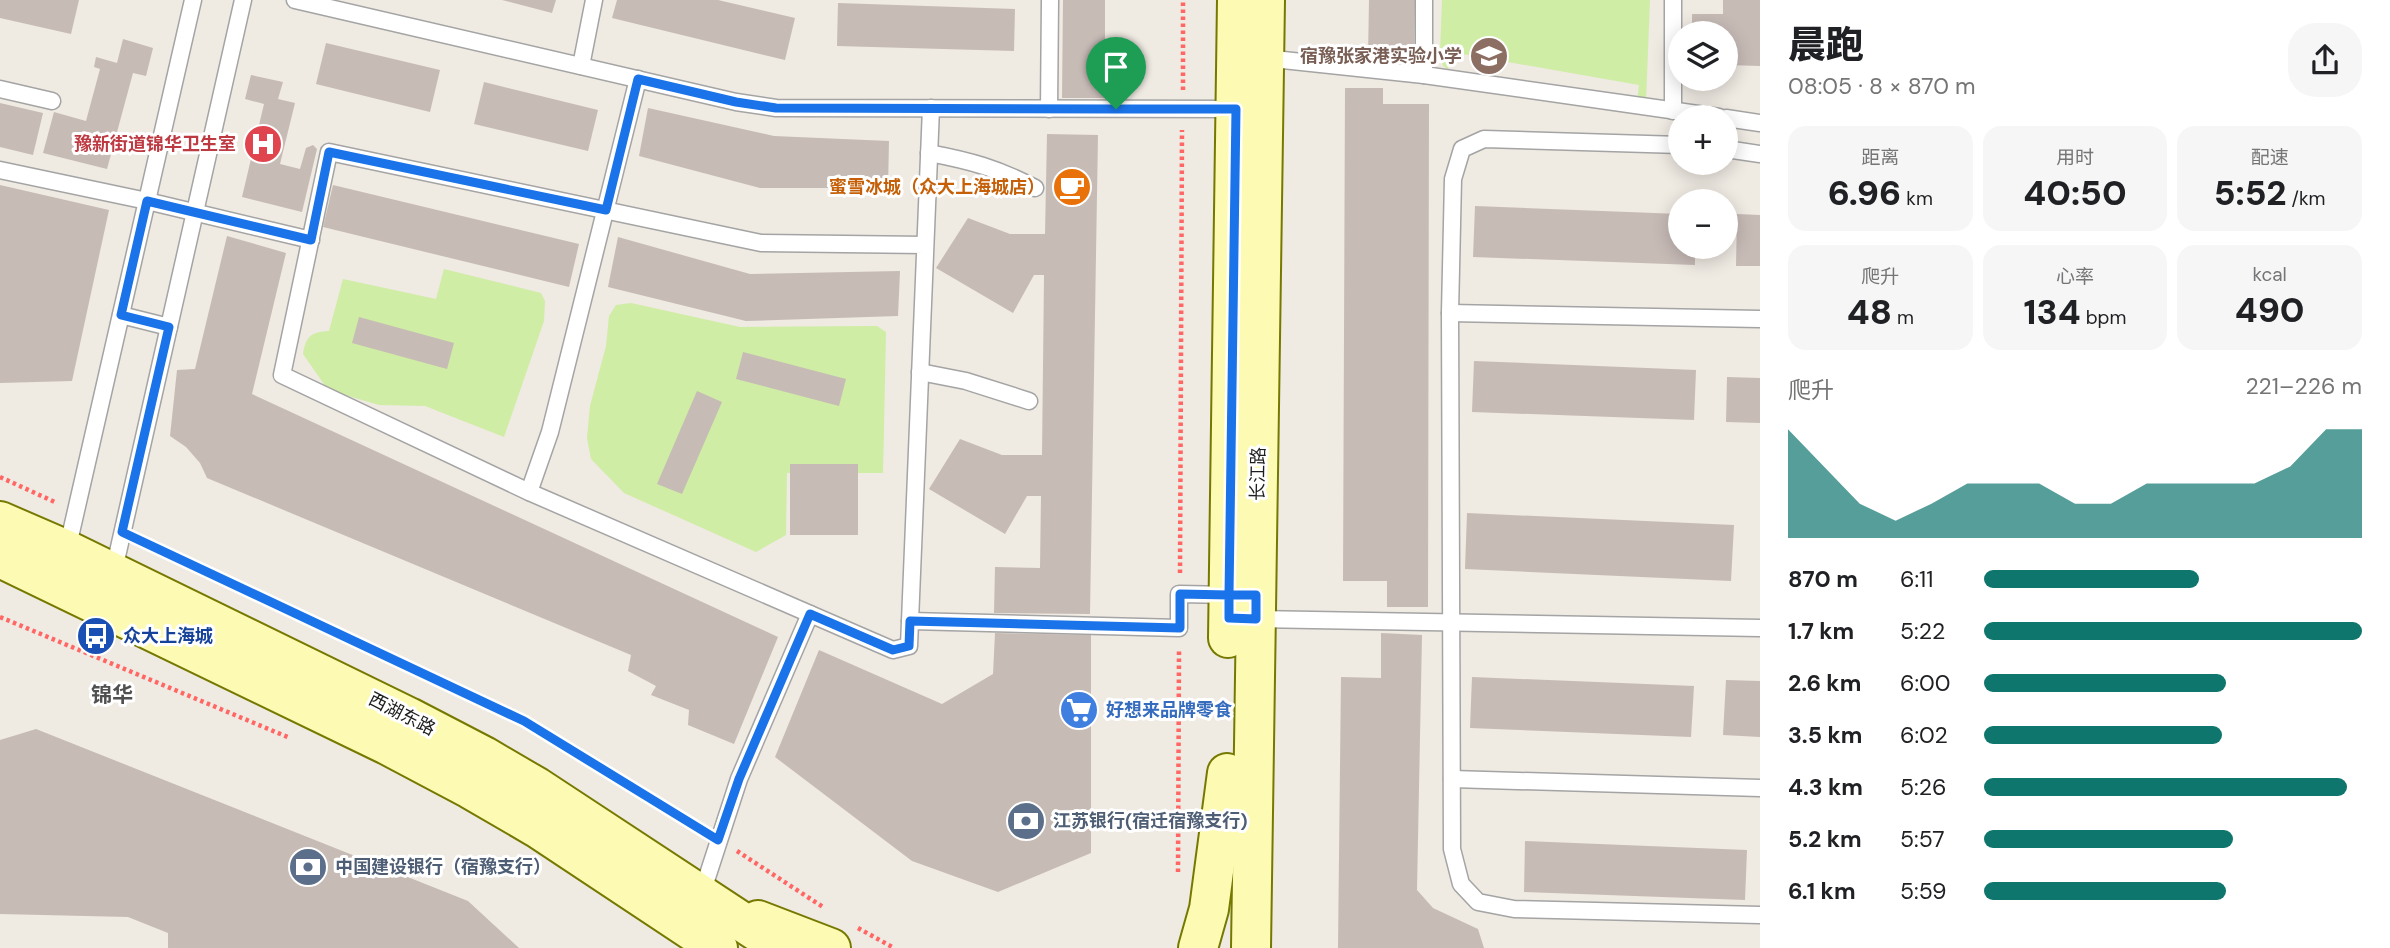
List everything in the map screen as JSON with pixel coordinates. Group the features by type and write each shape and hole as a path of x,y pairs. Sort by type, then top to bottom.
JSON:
{"street":[{"name":"长江路","path":"1237,0 1242,607 1251,948"},
{"name":"长江路","path":"1225,948 1227,773 1242,607 1265,0"},
{"name":"西湖东路","path":"0,521 62,568 409,717 484,756 537,787 782,948"},
{"name":"西湖东路","path":"0,558 62,568"},
{"name":"西湖东路","path":"109,590 471,789 537,828 718,948"},
{"path":"1198,948 1209,909 1227,773"},
{"path":"705,898 839,935"}],"lane":[{"path":"62,568 193,0"},
{"path":"109,590 243,0"},
{"path":"295,0 736,102 776,108 1236,109"},
{"path":"581,66 594,0"},
{"path":"1049,109 1050,0"},
{"path":"1424,0 1424,75"},
{"path":"1673,0 1673,105"},
{"path":"1264,58 1424,75 1668,110"},
{"path":"529,492 550,432 638,79"},
{"path":"0,89 52,101"},
{"path":"925,245 761,243 329,152 282,375 529,492 893,650 909,646 931,108"},
{"path":"1738,120 1760,123"},
{"path":"1668,145 1484,139 1462,149 1453,179 1450,313 1452,849 1461,884 1478,902 1514,909 1760,915"},
{"path":"1738,151 1760,155"},
{"path":"929,153 968,160 1002,171 1035,188"},
{"path":"0,170 311,240"},
{"path":"1450,313 1760,319"},
{"path":"121,315 169,327"},
{"path":"920,372 966,381 1029,401"},
{"path":"910,621 1180,628 1180,594 1242,607 1450,622 1760,628"},
{"path":"705,898 718,840 739,779 810,614"},
{"path":"1452,779 1760,788"}],"path":[{"path":"1180,594 1183,0"},
{"path":"0,477 76,512"},
{"path":"122,532 524,721 741,853 825,908"},
{"path":"0,617 302,744"},
{"path":"1178,875 1180,628"},
{"path":"839,935 894,948"}],"green space":[{"path":"1442,0 1650,0 1646,101 1637,102 1639,85 1451,52 1448,69 1443,66 1440,53"},
{"path":"444,269 541,293 545,301 544,321 504,437 425,406 379,405 328,390 303,354 310,336 329,331 343,279 436,299"},
{"path":"631,303 740,327 877,326 886,332 883,473 787,473 786,535 756,552 624,493 591,459 587,438 590,406 606,346 609,316 616,305"}],"building":[{"path":"0,0 79,0 71,34 0,18"},
{"path":"502,0 556,0 552,13"},
{"path":"617,0 718,0 795,18 785,60 612,18"},
{"path":"1063,0 1105,0 1105,98 1062,98"},
{"path":"1369,0 1415,0 1414,57 1368,56"},
{"path":"1723,0 1760,0 1760,66 1738,65 1738,21 1692,21 1692,14 1723,14"},
{"path":"838,3 1015,9 1014,51 837,46"},
{"path":"123,39 153,48 146,76 133,73 107,169 43,153 54,112 86,121 100,69 94,67 96,57 117,63"},
{"path":"326,43 440,70 430,112 316,84"},
{"path":"251,75 283,82 278,99 295,103 280,164 300,169 306,148 313,145 317,149 302,212 242,197 264,104 245,99"},
{"path":"484,82 598,110 588,151 474,124"},
{"path":"1345,88 1383,88 1383,104 1429,104 1428,607 1387,607 1387,581 1343,581"},
{"path":"0,103 43,113 33,155 0,147"},
{"path":"648,108 774,136 889,141 888,188 760,188 639,156"},
{"path":"1047,134 1098,135 1090,614 994,613 995,567 1040,568 1041,496 1027,496 1005,534 929,489 960,439 1002,455 1042,455 1044,275 1034,275 1013,313 936,268 968,218 1010,234 1045,234"},
{"path":"0,185 109,210 72,381 0,383"},
{"path":"333,185 579,244 569,287 323,227"},
{"path":"1475,206 1668,214 1668,259 1695,259 1695,265 1473,257"},
{"path":"1738,214 1760,215 1760,266 1736,266"},
{"path":"227,236 286,253 252,394 778,637 734,744 688,725 689,710 651,695 656,686 628,671 631,655 207,478 200,463 186,447 170,436 177,370 195,369"},
{"path":"618,237 750,274 900,271 898,316 746,321 608,287"},
{"path":"359,317 454,343 447,369 352,343"},
{"path":"743,352 846,379 839,406 736,379"},
{"path":"1474,361 1696,370 1694,420 1472,412"},
{"path":"1727,377 1760,378 1760,423 1726,422"},
{"path":"697,391 722,402 682,494 657,484"},
{"path":"790,464 858,464 858,535 790,535"},
{"path":"1467,513 1734,525 1731,581 1465,569"},
{"path":"995,633 1091,635 1091,853 998,892 912,861 775,757 819,650 942,704 993,674"},
{"path":"1381,633 1422,635 1417,890 1433,908 1478,929 1484,948 1338,948 1341,677 1381,678"},
{"path":"1472,677 1694,686 1691,737 1470,728"},
{"path":"1726,680 1760,681 1760,737 1723,735"},
{"path":"36,729 468,901 519,948 168,948 168,933 128,917 0,914 0,740"},
{"path":"1525,841 1747,850 1745,900 1524,892"}],"place":[{"name":"宿豫张家港实验小学","path":"1489,56"},
{"name":"豫新街道锦华卫生室","path":"263,144"},
{"name":"蜜雪冰城（众大上海城店）","path":"1072,187"},
{"name":"众大上海城","path":"96,636"},
{"name":"好想来品牌零食","path":"1079,710"},
{"name":"江苏银行(宿迁宿豫支行)","path":"1026,821"},
{"name":"中国建设银行（宿豫支行）","path":"308,867"}],"district":[{"name":"锦华","path":"112,695"}],"route":[{"path":"1116,109 776,108 736,102 638,79 606,210 329,152 311,240 147,201 121,315 169,327 122,532 524,721 718,840 739,779 810,614 893,650 909,646 910,621 1180,628 1180,594 1229,595 1229,618 1256,619 1256,595 1229,595 1236,109 1116,109"}]}
